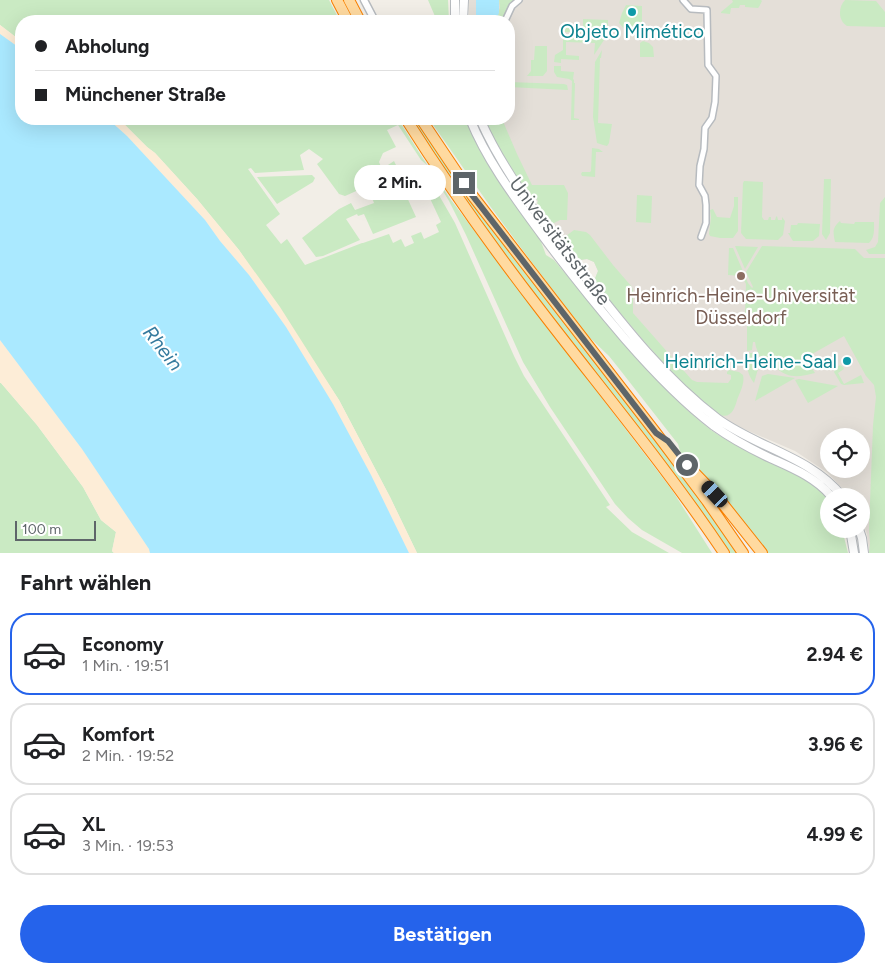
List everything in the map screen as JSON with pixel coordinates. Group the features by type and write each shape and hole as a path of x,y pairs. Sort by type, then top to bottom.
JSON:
{"highway":[{"path":"337,0 345,15"},
{"path":"349,0 357,15"},
{"path":"410,125 465,208 538,307 674,481 724,553"},
{"path":"425,125 472,195 656,433 743,553"},
{"path":"656,433 668,441 687,465 715,494 762,553"}],"street":[{"path":"364,0 372,15"},
{"path":"455,0 455,15"},
{"path":"463,15 464,0"},
{"path":"508,15 512,6 519,0"},
{"path":"683,0 691,9 707,10 708,65 716,76 715,102 712,118 705,128 704,149 700,166 699,185 705,196 706,205 706,223 701,237"},
{"name":"Universitätsstraße","path":"473,125 486,154 554,251 602,313 654,371 693,409 714,426 742,444 808,476 824,488"},
{"name":"Universitätsstraße","path":"483,125 506,168 550,232 601,297 669,375 685,391 725,424 812,469 835,488"},
{"path":"852,538 854,553"},
{"path":"862,538 864,553"}],"shaded area":[{"name":"Heinrich-Heine-Universität Düsseldorf","path":"469,0 885,0 885,553 869,553 867,538 870,538 870,488 842,488 833,478 870,478 870,428 820,428 820,468 795,451 737,426 714,412 689,389 643,340 594,281 598,271 594,262 587,259 580,260 565,243 531,192 495,125 515,125 515,15 469,15"}],"green space":[{"path":"0,0 329,0 337,15 15,15 15,36 0,25"},
{"path":"428,0 448,0 449,15 434,15"},
{"path":"499,0 516,0 507,15 497,15 500,8"},
{"path":"732,0 762,1 758,8 740,5 739,8 731,8 730,14 721,13 733,2"},
{"path":"845,0 876,1 885,12 885,27 847,26 844,24 840,14 841,6"},
{"path":"626,5 642,6 642,31 655,33 651,33 648,36 630,35 619,23"},
{"path":"583,19 608,20 608,29 602,33 564,32 564,25 583,26"},
{"path":"563,36 602,37 604,40 594,55 595,43 566,42 566,55 579,56 579,60 561,59 561,63 554,62 555,55 563,50"},
{"path":"643,41 653,47 654,57 640,57 640,43"},
{"path":"535,46 547,46 547,71 543,76 527,76 531,71 531,60 534,60"},
{"path":"602,50 600,58 598,123 612,124 607,146 597,143 593,117 595,62"},
{"path":"554,66 561,66 561,71 574,72 574,118 579,120 571,120 572,81 557,77 554,72"},
{"path":"515,82 564,84 567,85 568,90 515,87"},
{"path":"125,125 398,125 387,130 396,147 383,153 379,162 382,169 394,161 399,171 345,196 339,194 317,164 323,159 309,149 300,155 304,170 255,173 251,168 248,169 280,214 266,225 281,244 287,239 305,265 389,234 393,243 401,239 405,247 414,243 411,236 421,232 424,239 439,232 436,225 441,222 420,177 424,175 429,178 455,223 524,376 610,505 606,507 632,532 669,553 417,553 339,400 239,250 197,199 155,153"},
{"path":"398,125 402,125 451,200 672,490 712,553 682,553 642,530 615,504 550,407 523,362 449,201 427,165 421,160"},
{"path":"414,125 418,125 506,248 699,496 738,553 730,553 656,452 512,267"},
{"path":"433,125 470,125 489,164 506,192 540,239 546,255 554,260 651,373 698,420 726,440 797,475 820,490 820,538 844,538 848,553 768,553 718,493 688,462 680,451 678,444 609,356 587,335 533,264"},
{"path":"488,125 505,125 532,185 564,185 568,193 567,220 560,220 552,224 537,203 538,201 519,179 494,140"},
{"path":"592,148 603,152 596,152 595,177 582,176 582,172 591,171"},
{"path":"312,175 315,178 313,182 277,204 257,177"},
{"path":"824,179 831,179 830,233 826,240 822,234"},
{"path":"744,181 763,182 762,217 764,220 768,220 771,217 771,220 775,220 777,216 778,220 782,220 782,217 785,221 783,235 778,240 746,239 741,233"},
{"path":"400,182 416,217 373,234 364,214 358,216 357,214 346,219 360,240 323,256 316,257 302,238 339,209 351,203 355,210 374,203 371,195"},
{"path":"637,195 652,196 651,223 636,222"},
{"path":"734,197 738,197 738,231 733,238 710,236 710,210 713,209 717,217 730,218 734,206"},
{"path":"885,197 885,254 869,254 866,250 875,247 878,242 880,203"},
{"path":"840,221 841,223 854,224 855,222 874,222 874,233 871,241 869,243 835,242 834,230"},
{"path":"798,223 820,224 819,236 813,241 793,241 788,233 790,233 791,225 797,225"},
{"path":"574,230 586,232 590,235 632,287 633,313 692,380 697,382 728,383 731,379 731,375 727,374 729,370 743,375 742,388 730,414 724,416 714,412 671,371 631,326 594,281 598,271 594,262 587,259 580,260 564,240"},
{"path":"735,246 758,247 745,269"},
{"path":"762,246 855,249 864,258 885,258 885,553 869,553 873,425 876,397 874,385 866,376 844,336 805,358 815,373 804,375 794,376 785,374 776,368 776,364 762,363 755,342 753,342 752,350 747,351 746,284 740,276 728,275 729,248 733,248 752,288 746,272"},
{"path":"747,353 754,353 760,366 754,383 748,369"},
{"path":"840,365 844,369 838,373 844,384 861,375 864,383 844,385 841,384 834,372"},
{"path":"768,374 795,378 755,401 762,376"},
{"path":"799,379 838,386 808,403 795,380"},
{"path":"0,383 37,425 83,487 101,520 116,532 112,551 114,553 0,553"}],"sand":[{"path":"0,25 15,36 15,45 0,34"},
{"path":"115,125 125,125 155,153 197,199 239,250 280,307 339,400 417,553 409,553 371,475 286,327 249,275 205,220"},
{"path":"0,340 82,449 150,553 114,553 112,551 116,532 101,520 83,487 37,425 0,383"}],"water":[{"path":"476,0 499,0 498,15 476,15"},
{"name":"Rhein","path":"0,34 15,45 15,125 115,125 205,220 249,275 286,327 333,404 371,475 409,553 150,553 82,449 0,340"}],"place":[{"name":"Objeto Mimético","path":"632,12"},
{"name":"Heinrich-Heine-Universität Düsseldorf","path":"741,276"},
{"name":"Heinrich-Heine-Saal","path":"847,361"}],"route":[{"path":"464,183 656,433 668,441 687,465"}]}
